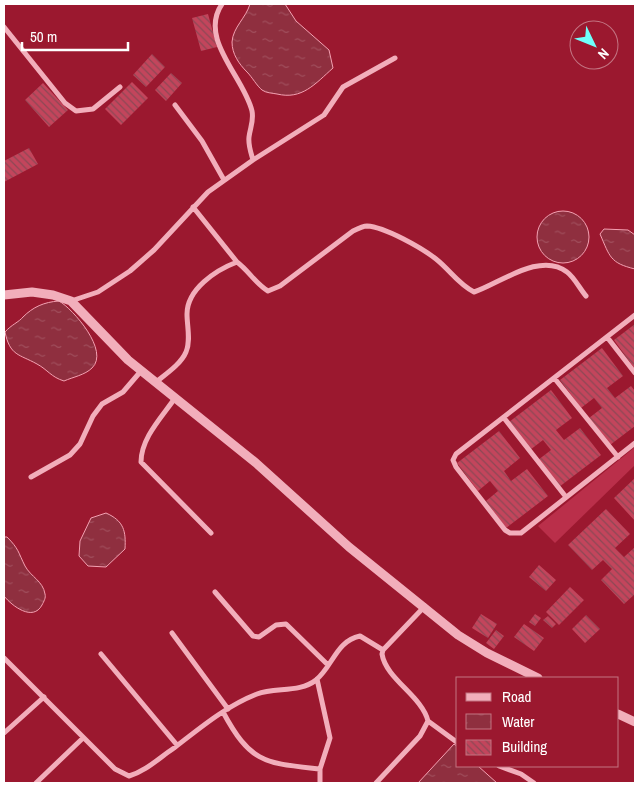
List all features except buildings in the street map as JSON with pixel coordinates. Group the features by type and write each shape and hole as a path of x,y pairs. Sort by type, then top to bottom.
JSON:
{"street":[{"path":"222,4 216,16 215,30 222,51 251,108 252,125 248,145 253,160"},
{"path":"4,27 65,103 76,111 94,109 120,87"},
{"path":"71,301 98,292 130,271 154,250 193,207 224,180 324,115 343,88 395,58"},
{"path":"175,105 202,141 224,180"},
{"path":"193,207 237,262 246,269 256,284 268,291 280,286 353,230 366,226 378,228 421,249 437,260 463,287 474,292 486,288 522,269 556,266 568,272 586,296"},
{"path":"156,382 186,352 188,300 194,291 224,267 237,262"},
{"path":"4,295 32,292 53,295 71,301 117,350 256,463 349,547 465,639 487,653 536,677"},
{"path":"635,315 456,454 453,460 456,467 505,530 510,533 521,534 635,443"},
{"path":"607,338 635,373"},
{"path":"31,477 70,455 80,444 93,416 102,404 123,392 141,371"},
{"path":"555,379 618,457"},
{"path":"175,398 147,439 141,452 141,462 211,533"},
{"path":"504,418 566,497"},
{"path":"215,592 253,636 259,638 276,625 286,624 328,665"},
{"path":"424,606 383,650 382,660 423,709 428,721 456,742"},
{"path":"172,633 228,709"},
{"path":"4,658 115,769 129,776 144,770 222,712 257,694 309,685 317,679 344,643 352,638 360,636 383,650"},
{"path":"101,654 177,745"},
{"path":"317,679 330,738 320,769 320,783"},
{"path":"4,733 44,697"},
{"path":"222,712 235,735 259,759 273,764 320,769"},
{"path":"619,714 635,722"},
{"path":"376,783 420,736 428,721"},
{"path":"36,783 83,738"},
{"path":"502,767 521,774 534,783"}],"shaded area":[{"path":"635,447 635,465 555,543 538,526"}],"water":[{"path":"250,4 285,4 296,21 329,50 333,68 314,85 301,93 286,95 269,93 262,90 239,62 232,46 235,32"},
{"path":"558,211 568,211 582,218 589,232 589,242 582,256 568,263 558,263 548,259 541,252 537,242 537,232 541,222 548,215"},
{"path":"604,229 628,230 635,235 635,269 620,264 612,258 600,234"},
{"path":"59,301 73,312 88,331 96,351 96,361 92,368 64,381 16,353 10,346 5,332 35,308"},
{"path":"106,513 117,519 123,527 125,549 106,567 88,566 79,556 80,541 91,518"},
{"path":"4,537 7,537 14,545 25,566 44,590 44,601 38,610 33,612 23,611 4,596"},
{"path":"454,744 456,746 456,767 479,767 497,783 418,783"}]}
